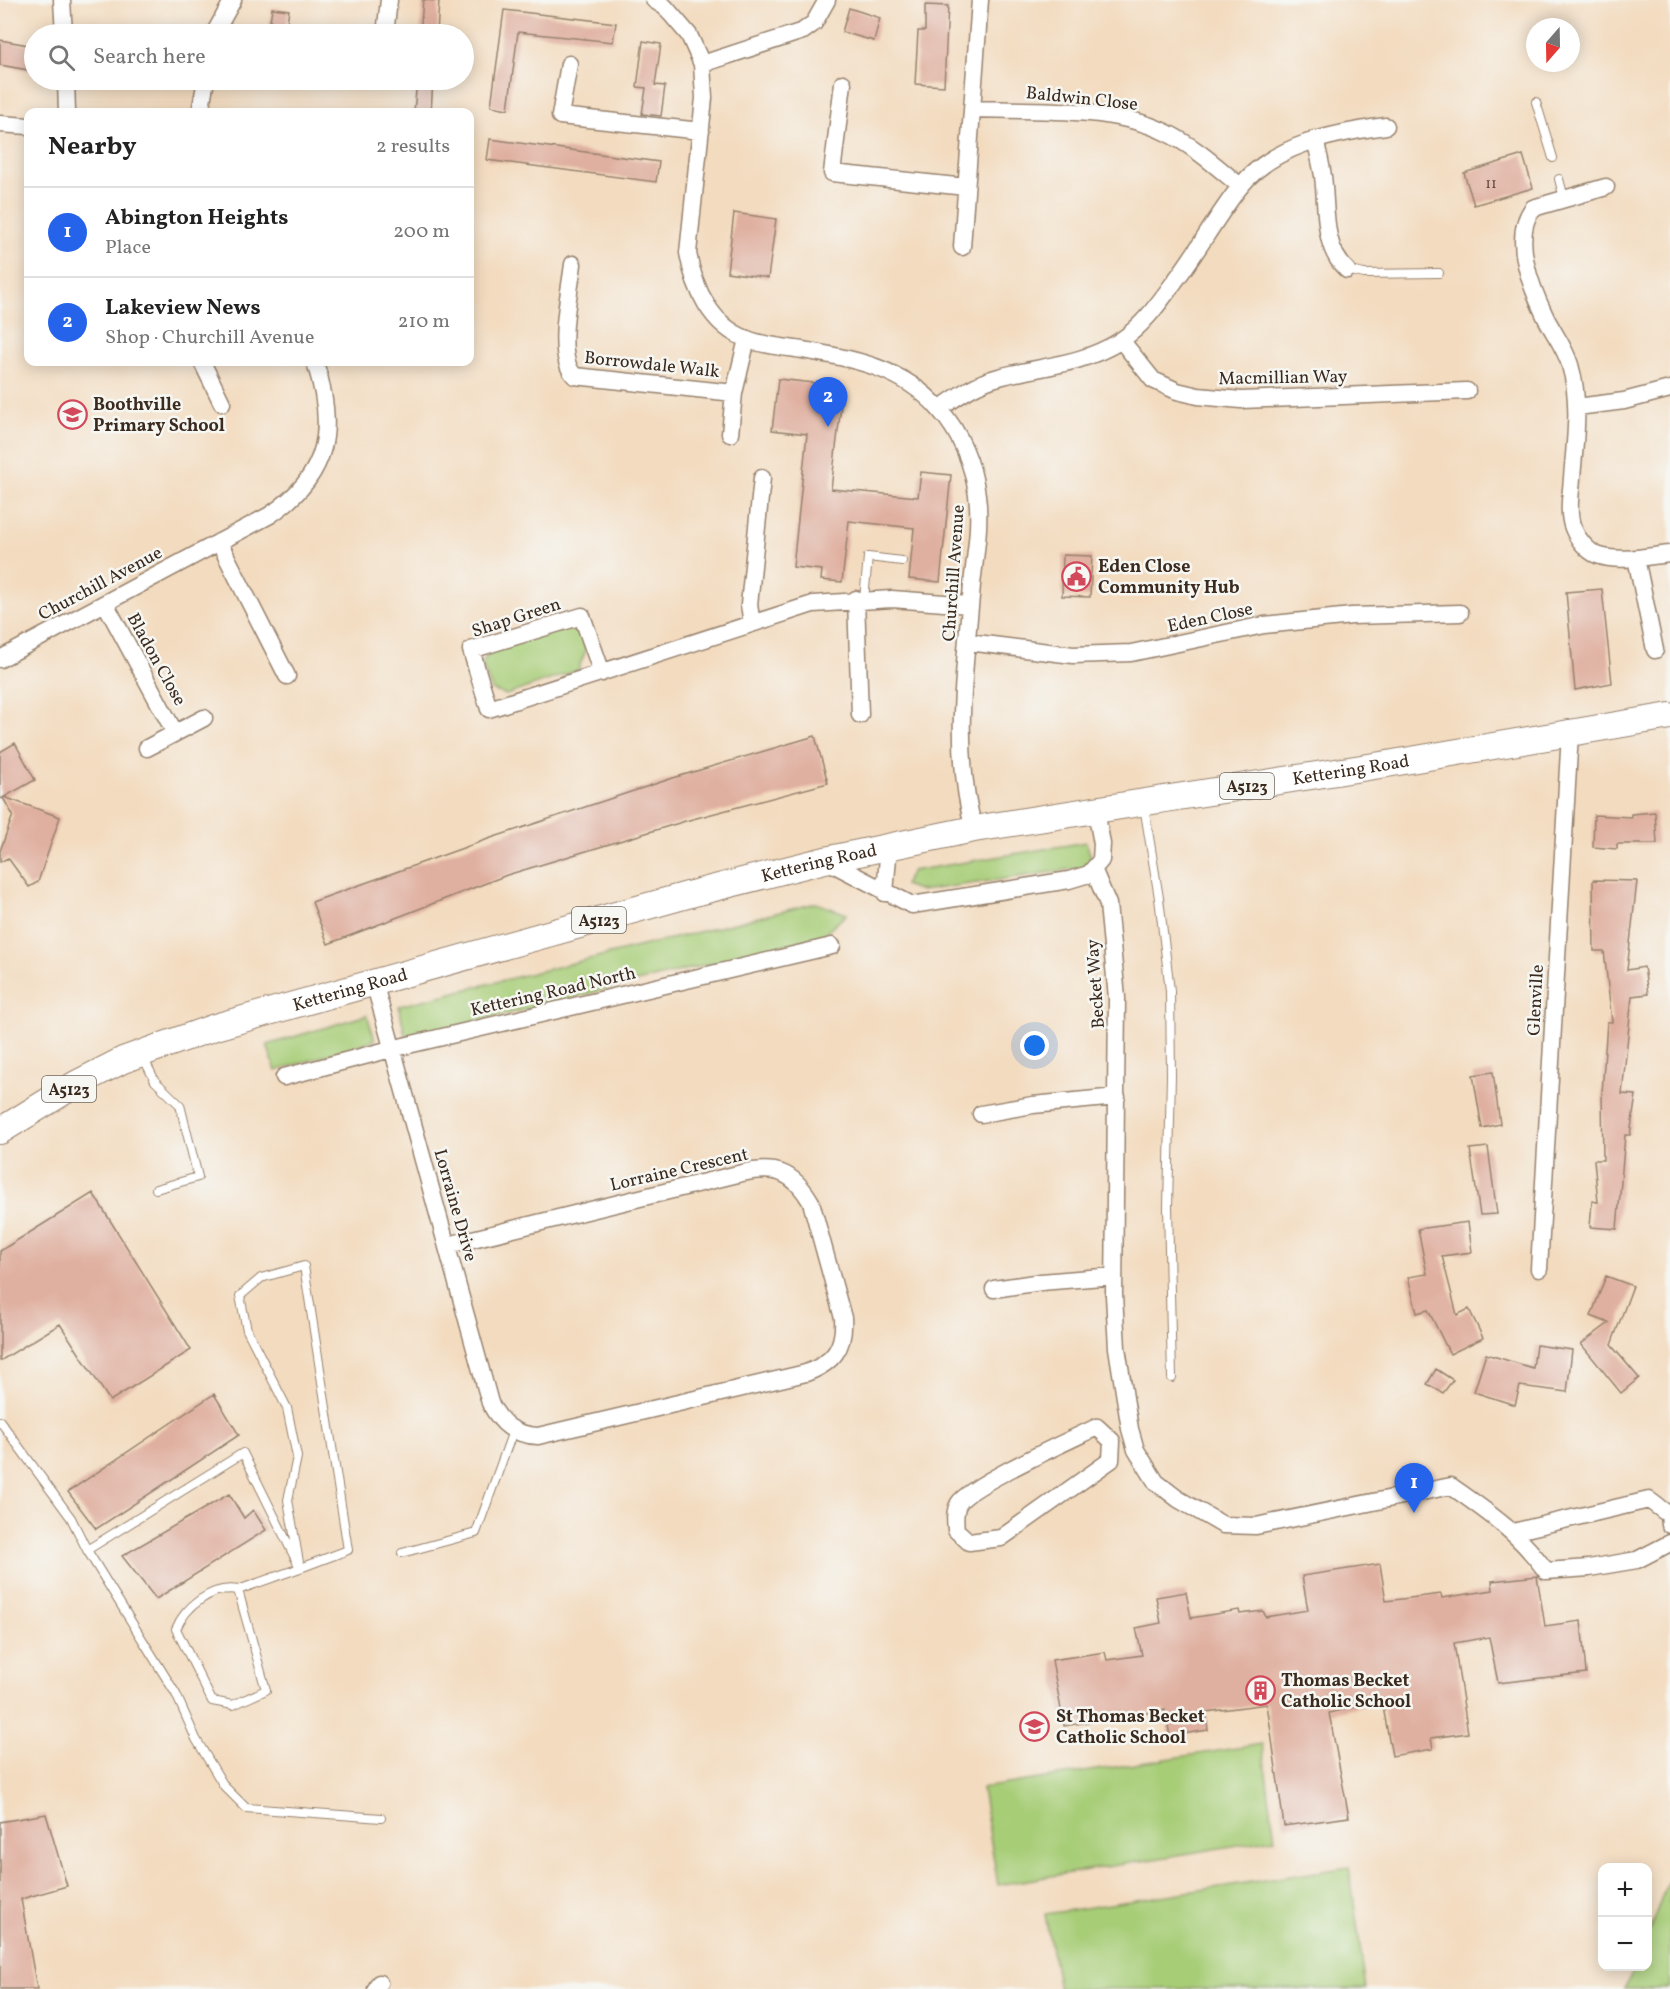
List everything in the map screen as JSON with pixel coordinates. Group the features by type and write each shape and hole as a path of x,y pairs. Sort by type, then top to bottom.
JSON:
{"main road":[{"name":"Kettering Road","path":"0,1131 76,1084 141,1053 216,1027 825,860 974,829 1670,716"}],"street":[{"path":"62,0 63,24"},
{"path":"220,24 233,0"},
{"path":"386,24 389,0"},
{"name":"Churchill Avenue","path":"654,0 665,7 689,35 702,64 704,99 689,232 691,273 707,306 727,327 747,339 876,366 899,376 920,390 939,409 964,448 973,472 978,518 970,605 961,761 965,795 974,829"},
{"path":"702,64 803,32 814,23 827,0"},
{"path":"962,248 974,109 980,0"},
{"path":"568,64 560,116 700,131"},
{"path":"843,83 832,173 966,187"},
{"path":"66,90 67,108"},
{"path":"201,108 204,90"},
{"name":"Baldwin Close","path":"974,109 1066,112 1140,123 1164,131 1191,146 1240,186"},
{"path":"0,124 24,126"},
{"path":"939,409 970,388 998,378 1060,366 1087,358 1121,340 1151,314 1193,257 1240,186 1280,155 1316,139 1386,126"},
{"path":"1316,139 1323,176 1330,241 1339,263 1347,270"},
{"path":"1606,187 1533,208 1526,218 1523,242 1537,299 1565,350 1570,365 1577,407 1571,501 1573,527 1584,544 1596,554 1611,558 1670,554"},
{"name":"Borrowdale Walk","path":"573,264 564,349 565,364 575,376 734,393"},
{"name":"Borrowdale Walk","path":"730,434 734,393 747,339"},
{"name":"Macmillian Way","path":"1121,340 1153,380 1177,391 1209,398 1241,400 1467,391"},
{"path":"204,366 222,403"},
{"name":"Churchill Avenue","path":"0,659 219,542 286,504 300,492 314,471 325,446 328,428 326,401 316,366"},
{"path":"1577,407 1624,401 1670,389"},
{"path":"752,623 749,605 762,478"},
{"path":"219,542 287,676"},
{"path":"1636,558 1655,650"},
{"path":"860,599 860,715"},
{"name":"Shap Green","path":"602,673 582,616 471,650 489,709 602,673 752,623 813,604 860,599 970,605"},
{"name":"Bladon Close","path":"105,603 176,733"},
{"name":"Eden Close","path":"968,642 1073,655 1131,652 1263,625 1352,616 1460,613"},
{"name":"Bladon Close","path":"147,748 204,718"},
{"name":"Glenville","path":"1539,1269 1570,733"},
{"path":"825,860 904,903 919,905 1069,880 1094,871 1102,853 1096,810"},
{"path":"885,893 889,845"},
{"name":"Becket Way","path":"1094,871 1105,894 1112,937 1117,998 1114,1276 1117,1348 1130,1429 1136,1450 1156,1482 1178,1499 1223,1525 1256,1526 1451,1486 1526,1543 1546,1570 1589,1568 1637,1560 1670,1543"},
{"name":"Kettering Road North","path":"284,1077 391,1049 832,946"},
{"name":"Lorraine Drive","path":"374,982 490,1403 498,1419 513,1431"},
{"path":"981,1113 1075,1100 1117,1097"},
{"name":"Lorraine Crescent","path":"448,1245 763,1169 778,1171 793,1179 811,1202 843,1318 844,1334 840,1349 831,1360 806,1373 538,1436 513,1431"},
{"path":"994,1289 1041,1282 1114,1276"},
{"path":"1097,1427 1112,1441 1111,1460 1001,1538 969,1542 956,1530 955,1516 959,1502 977,1487 1097,1427"},
{"path":"1112,1441 1130,1429"},
{"path":"1513,1532 1649,1500 1669,1515 1670,1524"}],"lane":[{"path":"1536,102 1553,158"},
{"path":"1559,179 1564,198"},
{"path":"1347,270 1364,274 1439,273"},
{"path":"860,599 868,557 902,561"},
{"path":"1144,802 1159,898 1170,1000 1168,1207 1172,1378"},
{"path":"141,1053 155,1082 180,1105 198,1177 156,1189"},
{"path":"238,1590 266,1690 233,1705 212,1701 176,1629 183,1613 212,1592 228,1588 238,1590 348,1551 303,1266 261,1278 240,1296 247,1330 287,1408 297,1457 288,1500 300,1568"},
{"path":"0,1420 71,1518 87,1550 176,1695 196,1739 225,1786 246,1808 381,1818"},
{"path":"402,1553 476,1533 513,1431"},
{"path":"87,1550 243,1453 300,1568"}],"green space":[{"path":"570,627 582,636 586,650 578,670 506,695 492,690 482,663 491,650"},
{"path":"1086,842 1094,866 921,891 904,885 912,871"},
{"path":"816,903 847,914 822,936 406,1039 399,1006"},
{"path":"367,1015 375,1040 276,1071 267,1045"},
{"path":"1262,1744 1275,1839 998,1885 982,1788"},
{"path":"1349,1867 1366,1989 1059,1989 1045,1914"},
{"path":"1670,1875 1670,1989 1624,1989 1633,1971 1652,1971 1652,1923"}],"building":[{"path":"423,0 439,1 438,24 421,24"},
{"path":"925,5 948,6 944,86 915,84 918,31 925,31"},
{"path":"272,8 289,10 287,24 270,24"},
{"path":"849,8 880,18 874,41 842,32"},
{"path":"504,10 616,23 613,42 518,32 508,109 491,106"},
{"path":"0,40 24,44 24,69 0,65"},
{"path":"643,41 661,44 655,85 665,86 661,116 642,114 646,88 637,87"},
{"path":"416,90 432,90 431,108 414,108"},
{"path":"490,139 659,162 656,182 487,160"},
{"path":"1523,155 1533,188 1474,205 1464,173"},
{"path":"734,213 776,219 768,278 727,272"},
{"path":"778,379 832,385 842,398 831,489 918,497 921,472 951,475 940,582 909,579 914,528 849,521 842,582 821,580 822,570 793,567 807,434 772,430"},
{"name":"Eden Close Community Hub","path":"1063,555 1092,556 1090,597 1062,596"},
{"path":"1602,589 1612,683 1575,690 1566,592"},
{"path":"815,736 828,783 689,820 507,875 328,944 312,902 491,838 673,778"},
{"path":"15,743 35,780 4,797 60,817 38,882 29,887 8,858 0,862 0,851 13,815 3,798 0,799 0,752"},
{"path":"1655,812 1657,844 1617,844 1617,849 1593,847 1594,815 1631,817 1631,814"},
{"path":"1593,880 1637,881 1627,970 1644,967 1648,994 1632,996 1622,1094 1636,1095 1630,1135 1625,1135 1617,1229 1590,1227 1592,1201 1598,1202 1594,1160 1603,1160 1602,1093 1607,1022 1612,1022 1604,951 1594,951"},
{"path":"1493,1072 1500,1124 1482,1128 1473,1075"},
{"path":"1488,1147 1497,1214 1480,1215 1470,1149"},
{"path":"93,1193 191,1350 110,1401 60,1324 0,1361 0,1251"},
{"path":"1468,1222 1472,1252 1442,1256 1457,1315 1469,1309 1483,1338 1450,1354 1428,1310 1417,1313 1408,1277 1427,1274 1418,1229"},
{"path":"1606,1276 1633,1286 1611,1345 1639,1378 1621,1393 1581,1344 1609,1323 1591,1316"},
{"path":"1536,1345 1572,1350 1567,1392 1520,1386 1515,1405 1474,1392 1486,1354 1533,1368"},
{"path":"1436,1369 1453,1380 1443,1393 1427,1384"},
{"path":"214,1394 239,1435 96,1529 68,1492"},
{"path":"229,1494 244,1518 253,1510 266,1530 156,1599 122,1556"},
{"name":"Thomas Becket Catholic School","path":"1380,1564 1386,1601 1441,1594 1442,1598 1493,1590 1492,1581 1537,1576 1545,1626 1581,1621 1586,1673 1498,1683 1489,1637 1454,1643 1468,1733 1431,1738 1433,1749 1392,1756 1382,1701 1329,1713 1349,1817 1284,1826 1267,1704 1206,1712 1208,1730 1170,1736 1165,1710 1064,1726 1052,1660 1105,1652 1107,1660 1142,1655 1136,1628 1161,1623 1156,1597 1186,1592 1191,1618 1239,1610 1240,1614 1263,1611 1266,1617 1308,1610 1302,1576"},
{"path":"46,1814 67,1886 21,1899 37,1989 0,1989 0,1822"}],"place":[{"name":"Boothville Primary School","path":"72,414"},
{"name":"Lakeview News","path":"828,427"},
{"name":"Eden Close Community Hub","path":"1077,576"},
{"name":"Abington Heights","path":"1414,1513"},
{"name":"Thomas Becket Catholic School","path":"1260,1690"},
{"name":"St Thomas Becket Catholic School","path":"1035,1726"}]}
